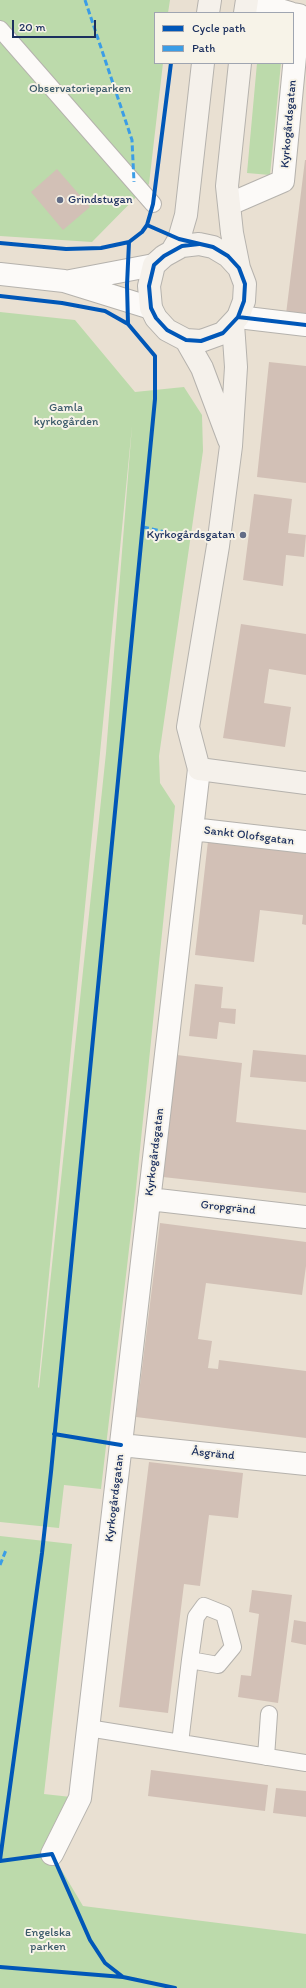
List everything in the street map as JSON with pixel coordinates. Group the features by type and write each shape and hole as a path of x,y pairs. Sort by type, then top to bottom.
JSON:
{"street":[{"path":"208,12 210,0"},
{"path":"245,12 247,0"},
{"name":"Kyrkogårdsgatan","path":"258,0 266,6 288,12"},
{"name":"Kyrkogårdsgatan","path":"230,204 283,181 299,16 294,14"},
{"path":"64,282 154,265 172,250 179,240 186,215 203,64"},
{"path":"154,265 149,286 151,308 156,318 167,330 186,340 201,341 213,338 223,333 235,321 244,301 245,284 239,268 232,233 227,186 240,64"},
{"path":"172,250 182,246 199,244 214,247 228,256 239,268"},
{"path":"0,274 64,282 151,308"},
{"path":"235,321 306,325"},
{"name":"Kyrkogårdsgatan","path":"52,1854 80,1798 199,769 188,727 218,546 231,446 236,367 235,321"},
{"name":"Kyrkogårdsgatan","path":"186,340 202,368 231,446"},
{"path":"199,769 306,783"},
{"name":"Sankt Olofsgatan","path":"192,829 306,842"},
{"name":"Gropgränd","path":"149,1200 306,1217"},
{"name":"Åsgränd","path":"121,1445 306,1464"}],"lane":[{"path":"0,29 153,204"},
{"path":"180,1743 190,1660"},
{"path":"266,1757 269,1714"},
{"path":"88,1728 306,1763"}],"green space":[{"name":"Observatorieparken","path":"0,0 170,0 168,12 154,12 154,64 163,64 149,184 92,242 0,236"},
{"path":"257,64 281,64 270,175 247,173"},
{"name":"Gamla kyrkogården","path":"0,312 75,320 135,392 184,387 202,415 203,451 159,756 160,783 175,806 135,1198 101,1489 64,1485 59,1528 0,1522","holes":["132,426 106,753 39,1388"]},
{"name":"Engelska parken","path":"0,1536 72,1544 44,1794 80,1798 52,1854 83,1906 306,1934 306,1988 0,1988"}],"building":[{"path":"306,160 306,317 286,314"},
{"name":"Grindstugan","path":"57,169 90,207 63,230 31,192"},
{"path":"269,362 306,366 306,483 257,477"},
{"path":"254,494 292,499 288,533 306,535 304,557 286,555 283,586 243,580"},
{"path":"241,624 306,634 306,675 269,669 264,703 291,707 285,747 223,738"},
{"path":"208,841 306,852 306,925 302,924 303,915 260,910 254,962 195,955"},
{"path":"195,984 223,987 221,1008 236,1009 235,1024 219,1022 217,1039 189,1036"},
{"path":"253,1050 306,1055 306,1082 250,1077"},
{"path":"177,1055 242,1063 236,1122 306,1130 306,1193 163,1177"},
{"path":"160,1223 306,1242 306,1266 302,1295 206,1283 198,1339 212,1341 208,1368 218,1369 219,1360 306,1371 306,1438 136,1417"},
{"path":"149,1462 243,1473 238,1518 209,1515 200,1586 184,1584 168,1713 119,1707"},
{"path":"252,1590 292,1595 278,1703 238,1697 241,1675 251,1676 259,1614 249,1612"},
{"path":"294,1620 306,1622 306,1645 291,1642"},
{"path":"151,1770 268,1785 265,1811 148,1796"},
{"path":"276,1788 306,1791 306,1817 273,1813"}],"marked path":[{"path":"85,0 132,140 134,182"},
{"path":"143,527 183,536"},
{"path":"0,1565 6,1550"}],"cycle path":[{"path":"0,243 66,249 101,248 129,242 142,232 147,225 153,204 171,64"},
{"path":"147,225 179,239 213,247 228,256 239,268 245,284 244,301 238,317 223,333 201,341 186,340 167,330 156,318 151,308 149,286 154,265 164,256 182,246 199,244"},
{"path":"128,324 127,285 129,242"},
{"path":"0,296 62,303 105,311 128,324 155,356 155,399 51,1472 42,1553 0,1860"},
{"path":"238,317 306,325"},
{"path":"54,1434 121,1445"},
{"path":"0,1861 52,1854 90,1940 105,1963 123,1977 175,1988"},
{"path":"0,1967 123,1977"}],"place":[{"name":"Grindstugan","path":"60,200"},
{"name":"Kyrkogårdsgatan","path":"243,535"}]}
